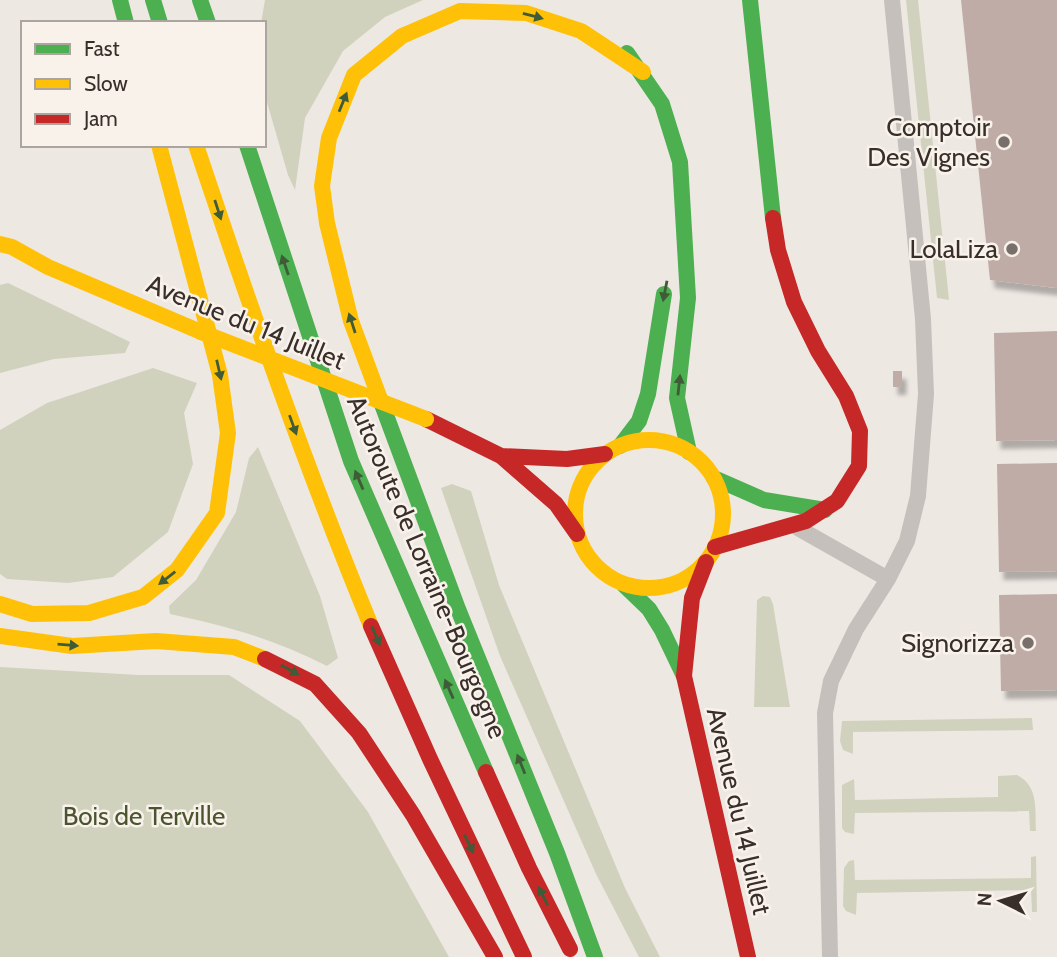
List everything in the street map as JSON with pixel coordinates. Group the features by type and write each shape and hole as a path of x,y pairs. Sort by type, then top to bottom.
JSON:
{"main road":[{"path":"120,0 125,21"},
{"path":"153,0 159,21"},
{"path":"200,0 207,21"},
{"path":"716,547 793,525 825,510 837,501 859,466 860,431 846,396 818,351 794,302 778,250 768,180 750,0"},
{"path":"594,957 557,853 458,609 351,321 327,223 322,186 328,138 354,75 402,36 460,11 526,13 580,31 643,72"},
{"path":"610,31 643,72 662,104 680,162 688,298 677,398 689,452"},
{"path":"0,604 32,614 89,613 143,597 177,570 218,513 228,433 220,375 160,147"},
{"path":"197,147 235,265 311,474 376,637 452,807 524,957"},
{"name":"Autoroute de Lorraine-Bourgogne","path":"248,147 351,461 529,868 574,957"},
{"path":"620,446 639,421 648,394 665,285 684,225"},
{"name":"Avenue du 14 Juillet","path":"0,244 201,332 426,419 501,457 556,504 577,534"},
{"name":"Avenue du 14 Juillet","path":"12,265 48,267"},
{"path":"656,440 689,452 703,463 714,478 720,494 722,530 716,547 706,562 693,574 660,588 642,589 608,577 584,551 577,534 575,516 579,490 592,467 605,454 638,441 656,440"},
{"name":"Avenue du 14 Juillet","path":"501,457 567,460 605,454"},
{"path":"714,478 764,500 825,510"},
{"name":"Avenue du 14 Juillet","path":"684,676 692,598 706,562"},
{"name":"Avenue du 14 Juillet","path":"624,584 649,609 684,676 748,957"},
{"path":"0,636 72,646 156,641 234,647 281,665 315,684 359,733 414,815 495,957"}],"lane":[{"path":"830,957 825,713 831,681 856,629 888,579 907,541 918,496 926,394 923,319 892,0"},
{"path":"793,525 888,579"}],"green space":[{"path":"265,0 423,0 385,17 343,51 305,118 295,190 288,175 266,99 266,21 261,21"},
{"path":"906,0 918,0 949,300 937,298"},
{"path":"8,283 130,342 125,353 54,359 0,373 0,285"},
{"path":"153,368 197,383 184,413 193,464 168,532 113,577 68,583 7,579 0,574 0,430 47,403"},
{"path":"258,447 320,596 338,658 327,666 250,634 170,614 169,606 196,580 236,512 249,458"},
{"path":"452,484 471,491 499,585 625,888 660,957 639,957 596,874 500,656 441,488"},
{"path":"763,596 770,597 773,604 790,707 754,707 757,600"},
{"name":"Bois de Terville","path":"0,667 139,675 229,675 300,721 368,812 449,957 0,957"},
{"path":"1032,718 1033,730 853,732 853,754 843,750 840,741 842,721"},
{"path":"1017,775 1029,785 1032,792 1036,831 1030,831 1029,811 855,813 854,834 845,832 842,828 842,785 854,779 855,800 998,797 998,776"},
{"path":"1036,856 1037,912 1032,912 1031,890 857,893 856,915 846,911 843,906 844,868 849,861 854,860 855,880 1031,878 1031,857"}],"building":[{"path":"961,0 1057,0 1057,288 990,280"},
{"path":"1057,331 1057,440 996,441 994,333"},
{"path":"893,371 902,371 902,387 893,387"},
{"path":"1057,463 1057,571 999,572 997,464"},
{"name":"Signorizza","path":"1057,594 1057,690 1001,691 999,595"}],"traffic: fast":[{"path":"120,0 125,21"},
{"path":"153,0 159,21"},
{"path":"200,0 207,21"},
{"path":"750,0 773,218"},
{"path":"627,53 662,104 680,162 688,298 677,398 689,452"},
{"path":"248,147 351,461 486,772"},
{"path":"620,446 639,421 648,394 664,294"},
{"path":"380,399 458,609 557,853 595,957"},
{"path":"714,478 764,500 825,510"},
{"path":"624,585 649,609 684,676"}],"traffic: slow":[{"path":"380,399 351,321 327,223 322,186 329,138 354,75 402,36 460,11 526,13 581,31 643,72"},
{"path":"0,604 32,614 89,613 143,597 177,570 217,513 228,433 220,375 160,147"},
{"path":"197,147 279,387 371,626"},
{"path":"0,244 201,332"},
{"path":"201,332 426,419"},
{"path":"649,440 677,446 690,452 701,462 711,473 717,486 723,514 717,542 711,555 701,566 690,576 677,582 649,588 621,582 608,576 597,566 587,555 581,542 575,514 581,486 587,473 597,462 608,452 621,446 649,440"},
{"path":"0,636 72,646 156,641 234,647 265,659"}],"traffic: jam":[{"path":"715,547 806,521 837,501 859,466 860,431 846,396 818,351 794,302 778,250 773,218"},
{"path":"426,419 501,456 556,504 577,534"},
{"path":"501,456 567,459 605,454"},
{"path":"706,562 692,598 684,676 748,957"},
{"path":"371,626 430,759 524,957"},
{"path":"265,659 315,684 359,733 413,815 495,957"},
{"path":"486,772 529,868 570,949"}],"place":[{"name":"Comptoir Des Vignes","path":"1004,142"},
{"name":"LolaLiza","path":"1012,249"},
{"name":"Signorizza","path":"1028,643"}]}
